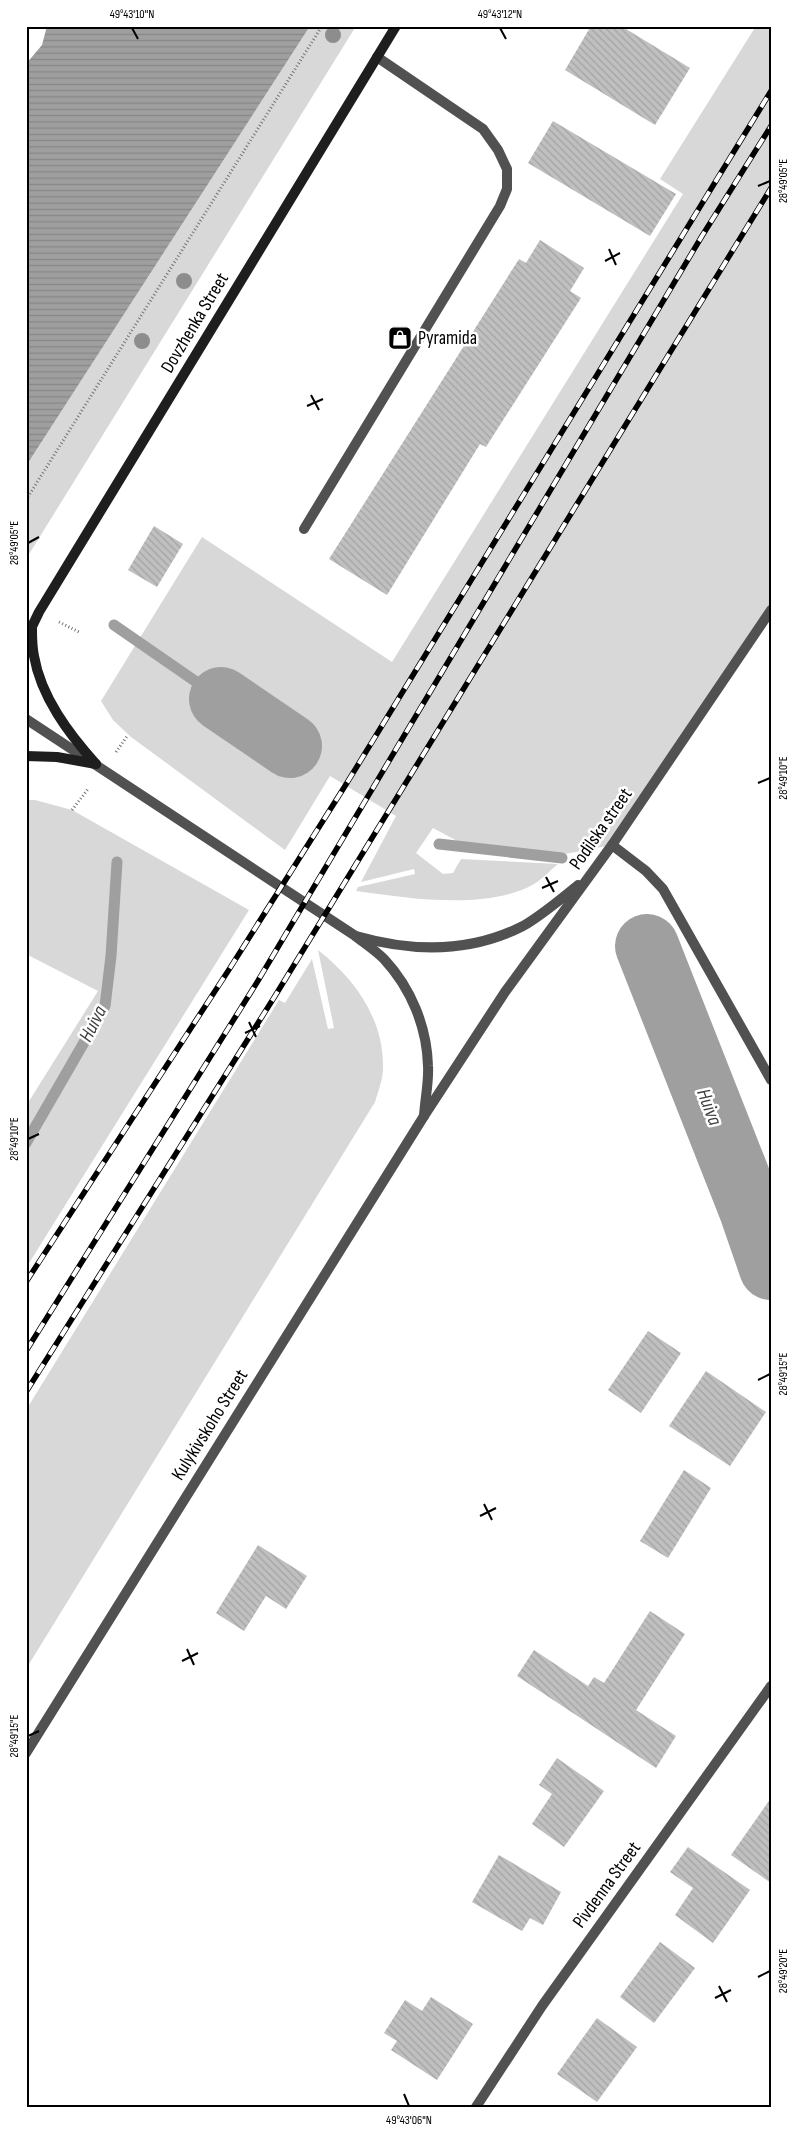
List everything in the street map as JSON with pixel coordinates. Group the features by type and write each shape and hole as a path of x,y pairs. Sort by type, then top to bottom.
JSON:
{"main road":[{"name":"Dovzhenka Street","path":"26,639 44,604 396,26"},
{"path":"32,628 34,657 57,715 73,738 96,764"},
{"path":"26,756 57,757 96,764"}],"street":[{"path":"304,529 500,206 507,189 507,169 498,150 483,129 377,57"},
{"name":"Podilska street","path":"424,1116 505,992 612,845 771,610"},
{"path":"26,719 354,935 383,958 399,977 411,997 419,1016 426,1043 428,1067 424,1116"},
{"path":"612,845 646,871 663,888 771,1080"},
{"path":"354,935 376,942 427,948 455,947 488,940 523,925 557,902 590,875"},
{"name":"Kulykivskoho Street","path":"26,1753 424,1116"},
{"name":"Pivdenna Street","path":"476,2107 553,1991 771,1686"}],"path":[{"path":"26,500 322,26"}],"shaded area":[{"path":"47,26 310,26 26,466 26,64 42,45"},
{"path":"310,26 356,26 26,559 26,466"},
{"path":"756,26 771,26 771,604 612,845 565,854 459,842 433,828 416,853 443,874 453,873 461,859 558,864 534,884 515,892 494,897 470,900 422,899 356,891 358,887 415,874 414,869 361,882 396,816 330,776 285,850 131,737 113,720 101,701 202,537 392,662 683,194 660,179"},
{"path":"26,800 35,800 72,810 249,910 26,1268 26,1106 98,991 26,954"},
{"path":"318,950 355,987 373,1017 382,1050 383,1068 375,1102 26,1669 26,1410 279,1000 285,1003 312,959 328,1029 334,1028"}],"building":[{"path":"591,26 621,26 690,68 655,125 565,70"},
{"path":"553,121 676,194 650,236 528,163"},
{"path":"540,240 584,268 570,291 581,298 486,447 480,444 387,595 329,559 519,259 526,263"},
{"path":"154,526 183,544 157,587 128,570"},
{"path":"648,1331 681,1353 641,1413 608,1390"},
{"path":"706,1371 766,1412 730,1466 669,1426"},
{"path":"684,1470 711,1488 668,1558 640,1541"},
{"path":"258,1545 307,1576 286,1609 266,1596 244,1631 216,1613"},
{"path":"650,1611 685,1634 636,1710 676,1736 656,1768 517,1676 534,1650 588,1686 594,1677 604,1683"},
{"path":"557,1758 604,1791 564,1847 532,1824 552,1794 539,1785"},
{"path":"771,1798 771,1883 731,1855"},
{"path":"688,1847 750,1890 713,1943 675,1915 693,1888 670,1872"},
{"path":"499,1855 561,1892 543,1925 530,1918 522,1931 472,1902"},
{"path":"660,1942 695,1968 654,2023 620,1997"},
{"path":"431,1997 473,2024 437,2080 391,2050 397,2041 384,2033 405,2000 422,2011"},
{"path":"597,2018 637,2047 597,2102 557,2074"}],"waterway":[{"path":"114,625 221,699"},
{"name":"Huiva","path":"221,699 290,746"},
{"path":"439,844 562,858"},
{"name":"Huiva","path":"26,1143 105,1006 111,956 117,862"},
{"name":"Huiva","path":"647,946 751,1210 771,1268"}],"railway":[{"path":"26,1282 230,968 345,786 771,91"},
{"path":"26,1351 256,984 702,236 771,126"},
{"path":"26,1392 275,996 771,188"}],"place":[{"name":"Pyramida","path":"400,338"}]}
